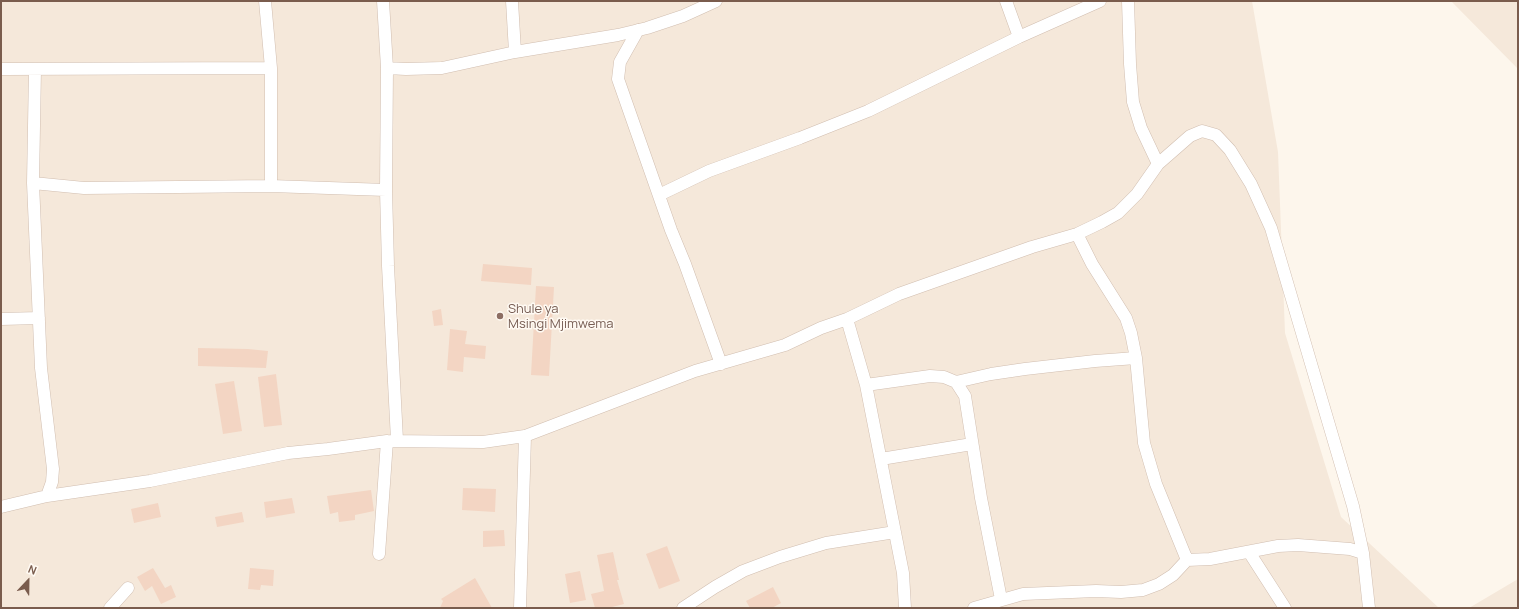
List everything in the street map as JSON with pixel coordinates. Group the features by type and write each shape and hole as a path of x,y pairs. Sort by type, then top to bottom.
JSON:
{"street":[{"path":"265,1 271,68 271,186"},
{"path":"379,554 392,440 386,190 387,68 383,1"},
{"path":"512,1 515,52"},
{"path":"387,68 406,70 442,68 515,52 598,39 638,30 683,16 716,1"},
{"path":"1006,1 1019,37"},
{"path":"659,195 709,171 800,138 868,111 1019,37 1100,1"},
{"path":"1128,1 1133,102 1141,128 1158,164"},
{"path":"638,30 620,62 618,79 671,230 700,303 721,364"},
{"path":"1,68 271,68"},
{"path":"35,69 33,183 41,368 53,469 52,482 47,496"},
{"path":"1,507 47,496 150,481 288,453 392,440 483,442 525,436 695,371 785,345 821,328 847,319 899,294 1032,247 1077,234 1102,222 1123,209 1137,194 1158,164 1190,136 1202,131 1216,135 1230,150 1251,184 1271,228 1353,506 1363,553 1369,608"},
{"path":"33,183 84,188 271,186 386,190"},
{"path":"1077,234 1092,264 1126,318 1131,333 1136,358 1144,443 1156,484 1187,560"},
{"path":"1,319 39,318"},
{"path":"847,319 866,385 881,459 903,573 905,608"},
{"path":"956,382 991,374 1025,369 1136,358"},
{"path":"866,385 930,376 944,377 956,382 965,396 981,498 1002,599"},
{"path":"520,608 525,436"},
{"path":"881,459 972,444"},
{"path":"683,608 743,571 780,556 826,543 895,532"},
{"path":"974,608 1023,594 1096,591 1121,592 1143,590 1159,584 1174,575 1187,560 1210,559 1278,546 1298,545 1350,549 1363,553"},
{"path":"1249,552 1285,608"},
{"path":"110,608 128,588"}],"shaded area":[{"path":"1,1 1252,1 1278,152 1285,333 1341,517 1439,608 1,608"},
{"path":"1451,1 1518,1 1518,69"},
{"path":"1518,579 1518,608 1469,608"}],"building":[{"path":"483,264 532,268 531,285 481,281"},
{"path":"536,286 554,287 549,376 531,375"},
{"path":"441,309 443,325 434,326 432,311"},
{"path":"450,329 467,331 465,344 486,346 485,359 464,357 463,372 447,370"},
{"path":"198,348 268,351 266,368 198,366"},
{"path":"276,374 282,425 264,427 258,377"},
{"path":"234,381 242,431 223,434 215,384"},
{"path":"463,488 496,489 495,512 462,510"},
{"path":"371,490 374,511 355,515 355,520 339,522 338,512 330,514 327,496"},
{"path":"292,498 295,513 266,518 264,502"},
{"path":"158,503 161,517 134,523 131,509"},
{"path":"242,512 244,522 217,527 215,517"},
{"path":"504,530 505,546 483,547 483,531"},
{"path":"667,546 680,581 659,589 646,554"},
{"path":"613,552 619,580 617,580 624,604 608,608 595,608 591,594 604,591 597,555"},
{"path":"153,568 165,588 171,585 176,597 161,604 152,586 145,591 137,577"},
{"path":"250,568 274,570 273,586 261,585 260,590 248,589"},
{"path":"580,571 586,600 570,603 565,574"},
{"path":"475,578 492,608 440,608 443,601 441,599"},
{"path":"773,587 781,603 772,608 750,608 746,601"}],"place":[{"name":"Shule ya Msingi Mjimwema","path":"500,316"}]}
